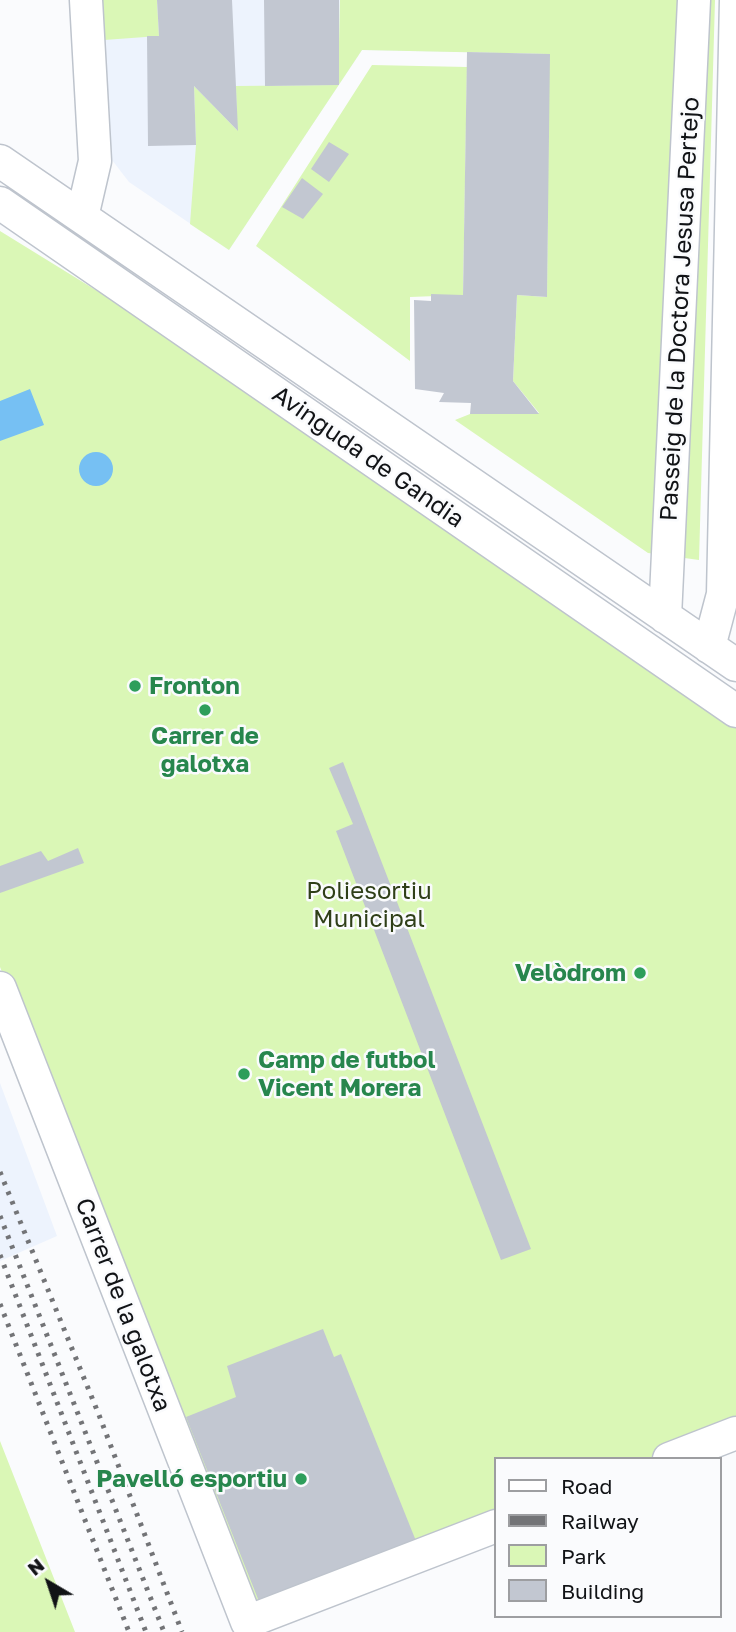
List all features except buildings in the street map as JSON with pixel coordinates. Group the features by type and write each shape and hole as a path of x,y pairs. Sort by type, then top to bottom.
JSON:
{"street":[{"path":"82,217 95,161 86,0"},
{"name":"Passeig de la Doctora Jesusa Pertejo","path":"664,617 694,0"},
{"name":"Passeig de la Doctora Jesusa Pertejo","path":"724,652 723,594 730,542 736,0"},
{"name":"Avinguda de Gandia","path":"0,161 664,617 724,652"},
{"name":"Avinguda de Gandia","path":"0,203 736,711"},
{"name":"Carrer de la galotxa","path":"0,988 247,1622 494,1527"},
{"path":"674,1457 736,1433"}],"shaded area":[{"path":"101,0 550,0 550,54 362,50 229,250 129,182 112,160"},
{"path":"0,1083 57,1236 0,1261"}],"green space":[{"path":"101,0 157,0 159,36 104,40"},
{"path":"340,0 715,0 699,560 648,553 455,420 470,414 539,413 513,381 517,295 547,297 549,54 362,50 229,250 190,224 196,145 194,86 237,130 236,86 338,85"},
{"path":"372,65 467,67 463,295 410,297 410,361 256,246"},
{"name":"Poliesortiu Municipal","path":"0,231 386,469 736,711 736,1424 652,1457 494,1457 494,1519 251,1615 0,967"},
{"path":"0,1441 75,1632 0,1632"}],"water":[{"path":"30,389 44,425 0,441 0,401"},
{"path":"96,452 108,457 113,469 108,481 96,486 84,481 79,469 84,457"}],"railway":[{"path":"0,1172 99,1415 182,1632"},
{"path":"0,1216 164,1632"},
{"path":"0,1255 146,1632"},
{"path":"0,1304 129,1632"}],"place":[{"name":"Fronton","path":"135,686"},
{"name":"Carrer de galotxa","path":"205,710"},
{"name":"Velòdrom","path":"640,973"},
{"name":"Camp de futbol Vicent Morera","path":"244,1074"},
{"name":"Pavelló esportiu","path":"301,1479"}]}
